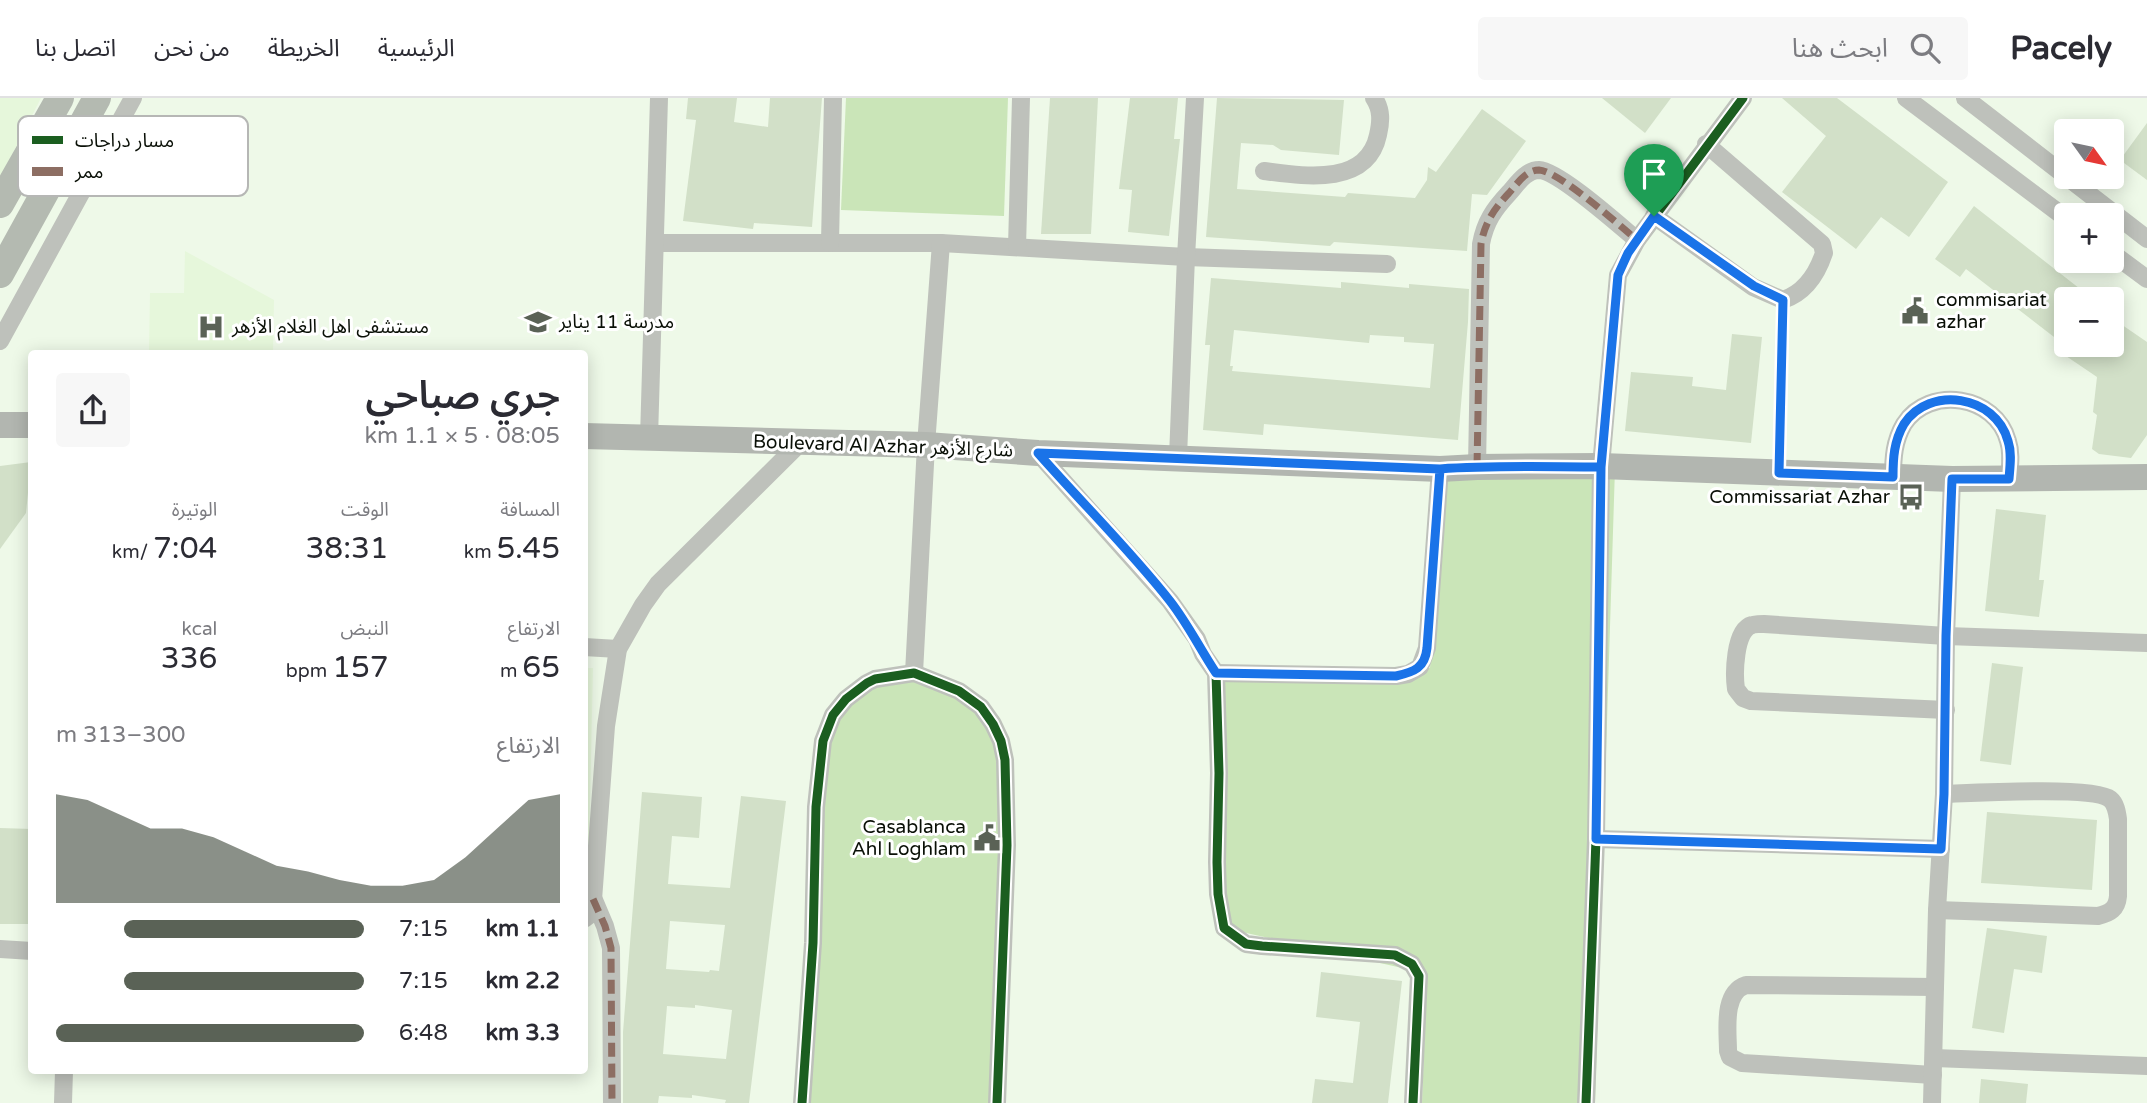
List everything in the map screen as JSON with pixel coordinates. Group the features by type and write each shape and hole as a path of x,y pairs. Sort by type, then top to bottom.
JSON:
{"main road":[{"path":"50,116 60,98"},
{"path":"87,116 97,98"},
{"path":"0,204 18,172"},
{"path":"0,274 43,196"},
{"path":"0,425 28,425"},
{"name":"Boulevard Al Azhar شارع الأزهر","path":"588,436 926,445 1038,453 1440,469 1601,467 1952,479 2147,477"}],"street":[{"path":"123,116 133,98"},
{"path":"649,438 660,98"},
{"path":"830,243 833,98"},
{"path":"1017,247 1021,98"},
{"path":"1178,457 1185,257 1195,98"},
{"path":"1264,171 1335,176 1364,162 1377,143 1380,127 1381,116 1374,98"},
{"path":"1586,1103 1596,839 1601,467 1618,275 1637,240 1743,98"},
{"path":"1906,98 2054,209"},
{"path":"1965,98 2054,167"},
{"path":"1654,216 1754,286 1783,300 1800,292 1811,278 1824,253 1822,244 1706,145"},
{"path":"1477,467 1481,244 1491,212 1523,177 1539,170 1551,173 1637,240"},
{"path":"2082,189 2147,239"},
{"path":"0,341 79,196"},
{"path":"655,243 941,243 1185,257 1387,264"},
{"path":"914,673 926,445 941,243"},
{"path":"2124,262 2147,279"},
{"path":"1893,477 1896,441 1905,423 1916,411 1933,402 1952,399 1971,402 1987,411 2001,425 2008,440 2011,461 2009,479"},
{"path":"588,916 592,913 606,726 618,649 658,584 801,442"},
{"path":"1038,453 1170,601 1197,639 1216,673 1219,773 1217,862 1224,928 1246,943 1395,955 1412,964 1419,976 1413,1103"},
{"path":"1216,673 1396,676 1408,674 1420,667 1427,648 1440,469"},
{"path":"1932,1103 1952,479"},
{"path":"1946,710 1751,701 1743,698 1736,689 1734,676 1741,639 1746,628 1752,625 1798,625 1946,636 2147,643"},
{"path":"588,648 618,649"},
{"path":"802,1103 813,943 816,807 822,741 832,715 846,699 867,683 875,679 914,673 959,691 981,707 1001,741 1005,760 1007,845 997,1103"},
{"path":"1937,909 2098,916 2112,911 2118,896 2118,819 2116,808 2110,799 2097,793 1944,794"},
{"path":"1596,839 1941,849"},
{"path":"593,899 611,948 612,1103"},
{"path":"0,949 28,951"},
{"path":"1935,986 1765,985 1739,988 1733,994 1729,1005 1728,1051 1730,1057 1742,1063 2147,1066"},
{"path":"63,1103 64,1074"}],"lane":[{"path":"1779,473 1783,300"}],"shaded area":[{"path":"0,98 41,98 32,116 18,116 18,143 0,178"},
{"path":"846,98 1008,98 1004,216 841,210"},
{"name":"مستشفى اهل الغلام الأزهر","path":"185,251 274,300 273,350 149,350 150,293 184,293"},
{"path":"1445,462 1615,468 1595,1103 1422,1103 1425,1024 1420,972 1224,928 1216,673 1430,668"},
{"path":"588,668 593,668 588,896"},
{"path":"917,669 966,690 998,736 1004,786 995,1103 803,1103 816,756 838,709 874,683"}],"building":[{"path":"688,98 737,98 734,122 768,127 770,98 822,98 812,227 754,223 753,229 683,221 696,120 686,119"},
{"path":"1050,98 1098,98 1091,234 1041,234"},
{"path":"1130,98 1178,98 1174,139 1180,139 1169,236 1128,232 1132,190 1119,189"},
{"path":"1217,98 1344,100 1339,155 1241,143 1237,189 1345,197 1348,193 1415,198 1427,180 1428,167 1436,172 1482,109 1526,141 1487,195 1472,194 1467,251 1334,242 1330,246 1206,237"},
{"path":"1602,98 1671,98 1645,133"},
{"path":"1782,98 1837,98 1948,182 1909,237 1881,217 1856,249 1782,192 1826,136"},
{"path":"2147,123 2147,180 2124,163 2124,155"},
{"path":"1974,206 2054,269 2054,273 2060,273 2078,287 2054,287 2054,337 1966,269 1960,277 1935,259"},
{"path":"1211,278 1341,288 1341,282 1409,288 1409,284 1469,289 1458,440 1264,424 1263,435 1203,430 1210,345 1205,345","holes":["1234,330 1369,343 1370,335 1404,337 1404,342 1434,344 1430,388 1232,371 1233,366 1230,366"]},
{"path":"2124,326 2147,342 2147,435 2131,458 2099,454 2092,449 2097,415 2093,412 2097,377 2067,357 2124,357"},
{"path":"1732,334 1762,337 1751,443 1625,431 1631,372 1693,377 1692,386 1726,390"},
{"path":"28,462 26,513 0,549 0,466"},
{"path":"1996,509 2046,515 2039,580 2044,580 2039,617 1985,611"},
{"path":"1992,663 2023,667 2011,765 1980,761"},
{"path":"642,792 702,797 699,838 672,836 668,884 730,888 741,796 786,801 749,1103 725,1103 726,1100 692,1095 692,1098 659,1096 658,1103 623,1103 623,1032","holes":["670,921 725,925 719,971 666,969","695,1005 732,1010 726,1059 663,1054 667,1006 695,1008"]},
{"path":"1987,812 2097,820 2092,890 1981,883"},
{"path":"0,828 28,829 28,924 0,924"},
{"path":"1987,928 2047,936 2042,973 2014,969 2004,1033 1972,1028"},
{"path":"1321,972 1402,981 1388,1103 1312,1103 1315,1079 1353,1083 1360,1022 1316,1017"},
{"path":"1981,1079 2028,1084 2026,1103 1979,1103"}],"marked path":[{"path":"1477,467 1481,244 1495,210 1522,178 1539,170 1560,179 1637,240"},
{"path":"593,899 611,948 612,1103"}],"cycle path":[{"path":"1586,1103 1596,839 1601,466 1618,275 1637,240 1743,98"},
{"path":"1038,453 1170,601 1197,639 1216,673 1218,894 1224,928 1246,944 1395,955 1412,964 1419,976 1413,1103"},
{"path":"802,1103 813,943 816,807 823,741 833,715 846,699 867,683 875,679 914,673 959,691 981,707 1001,741 1005,760 1007,845 997,1103"}],"place":[{"name":"commisariat azhar","path":"1915,311"},
{"name":"مدرسة 11 يناير","path":"538,322"},
{"name":"مستشفى اهل الغلام الأزهر","path":"211,327"},
{"name":"Commissariat Azhar","path":"1911,497"},
{"name":"Casablanca Ahl Loghlam","path":"987,838"}],"route":[{"path":"1654,216 1628,253 1618,275 1601,467 1440,469 1426,655 1420,667 1408,674 1216,673 1197,639 1170,601 1038,453 1440,469 1477,467 1601,467 1596,839 1941,849 1952,479 2009,479 2011,461 2008,440 2001,425 1987,411 1971,402 1952,399 1933,402 1916,411 1905,423 1896,441 1893,477 1779,473 1783,300 1754,286 1654,216"}]}
